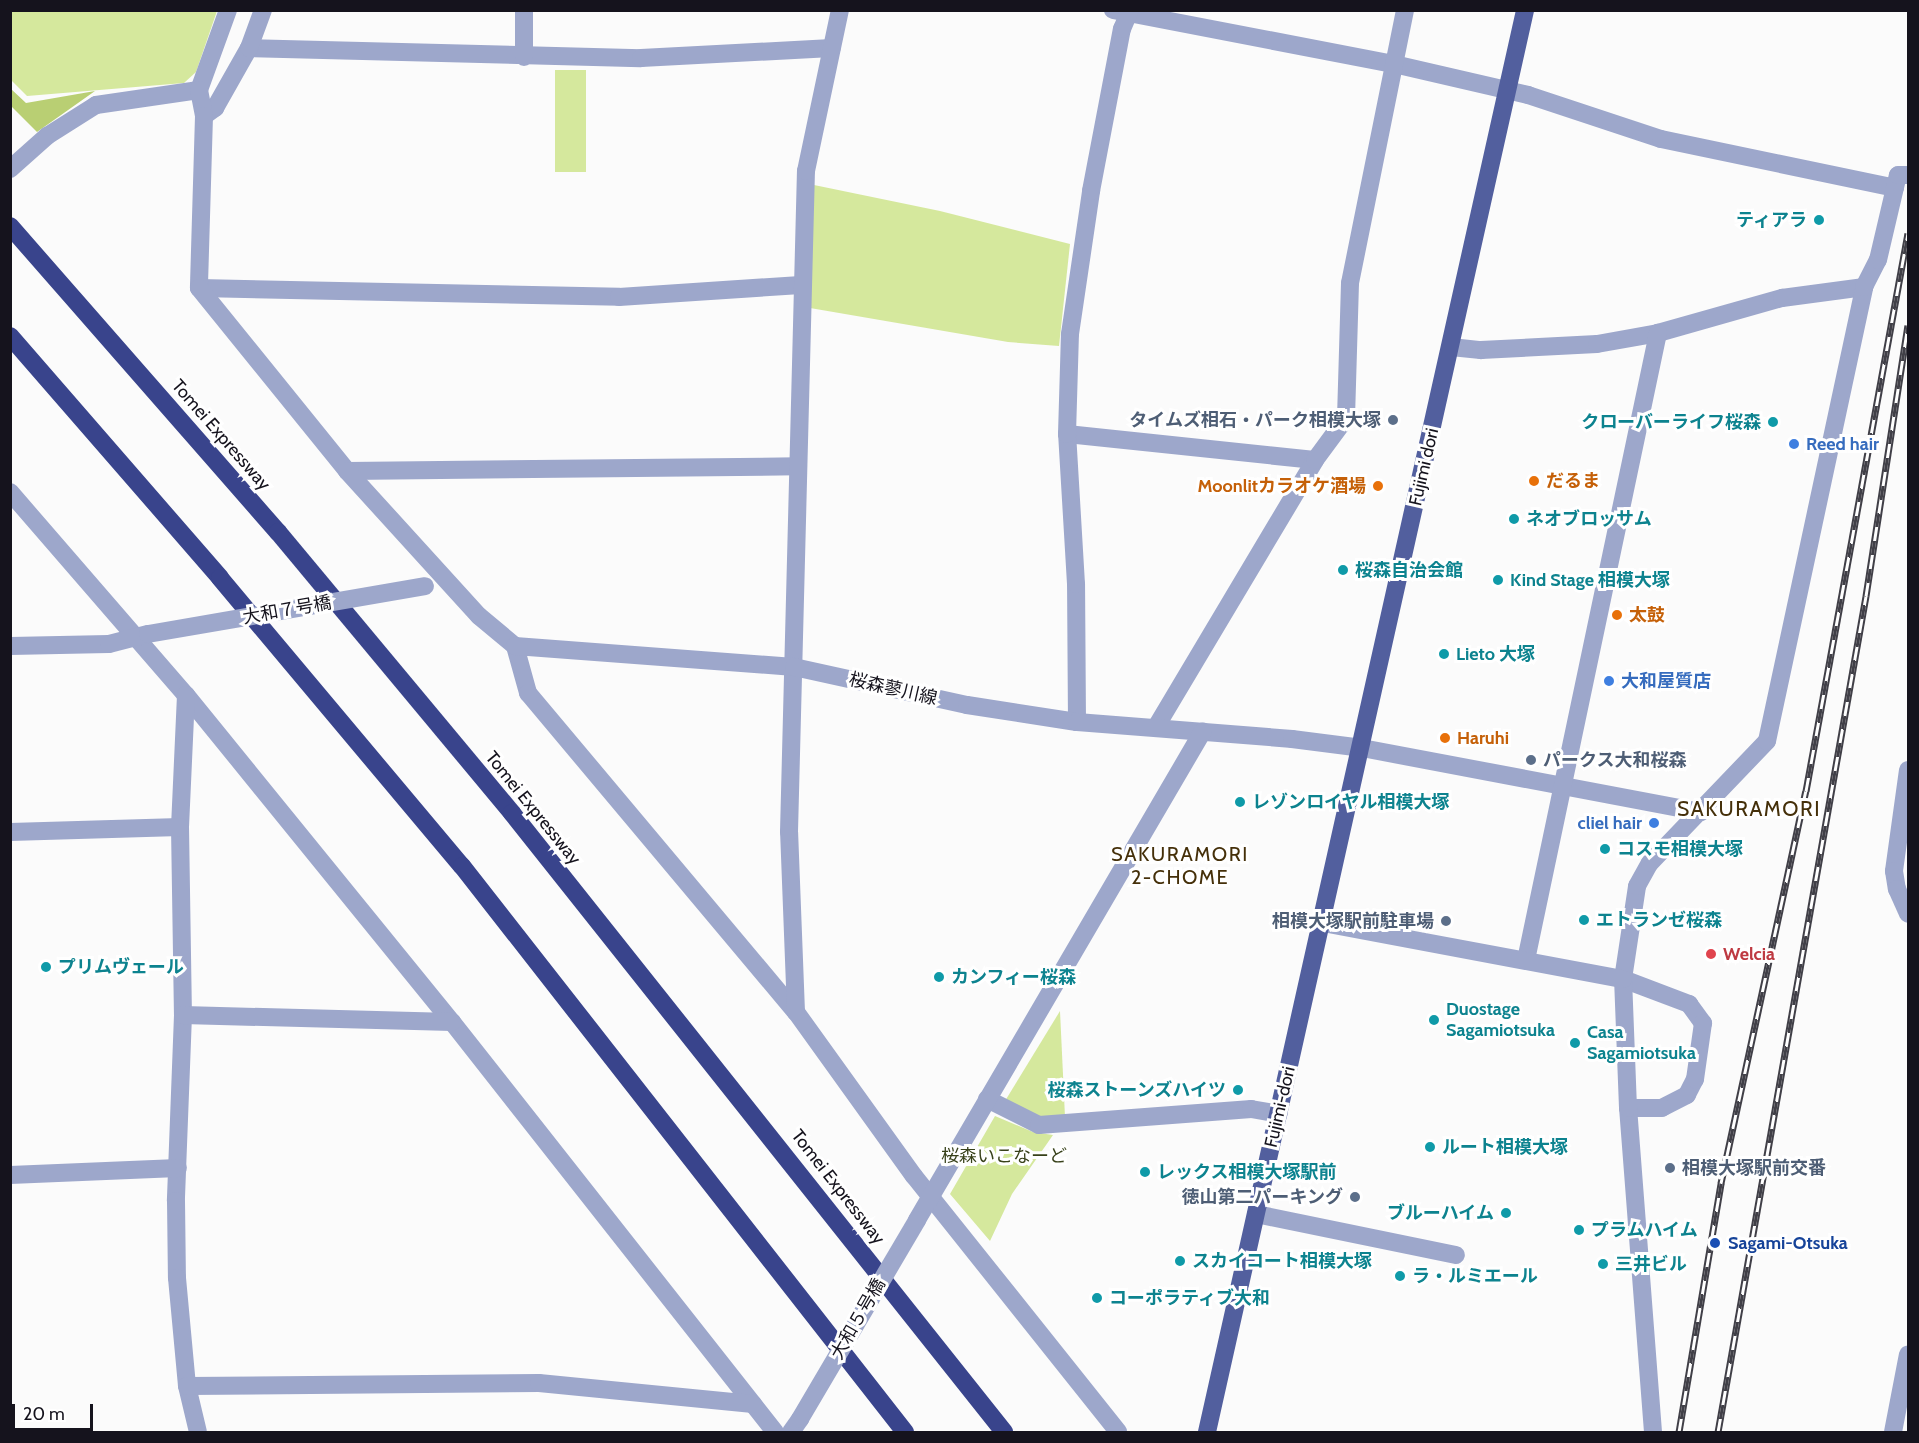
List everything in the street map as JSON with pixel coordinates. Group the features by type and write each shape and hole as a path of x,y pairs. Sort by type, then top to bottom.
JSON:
{"highway":[{"name":"Tomei Expressway","path":"10,226 278,532 504,804 1004,1432"},
{"path":"10,336 220,578 462,866 905,1432"}],"main road":[{"name":"Fujimi dori","path":"1323,923 1525,10"},
{"name":"Fujimi-dori","path":"1207,1432 1323,923"}],"street":[{"path":"228,10 199,90 204,116 199,288 346,471 478,616 515,645 528,693 796,1012 930,1196 1118,1432"},
{"path":"204,116 215,108 249,48 262,10"},
{"path":"524,10 524,57"},
{"path":"796,1012 789,832 801,285 806,171 840,10"},
{"path":"1156,727 1316,460 1346,418 1350,283 1405,10"},
{"path":"1077,722 1076,584 1067,434 1070,334 1091,191 1124,12 1394,64 1507,91 1661,139 1902,181 1878,260 1864,287 1767,741 1650,863 1638,886 1623,979 1628,1108 1653,1432"},
{"path":"249,48 524,57 641,58 832,48"},
{"path":"10,169 47,136 96,105 199,90"},
{"path":"199,288 619,297 801,285"},
{"path":"1451,347 1481,350 1598,344 1658,333 1782,298 1864,287"},
{"path":"1526,960 1658,333"},
{"path":"1067,434 1316,460"},
{"path":"346,471 797,466"},
{"path":"10,492 140,636 452,1022 775,1432"},
{"name":"大和７号橋","path":"10,645 109,644 140,636 449,582"},
{"name":"桜森蓼川線","path":"515,645 794,668 967,705 1077,722 1203,731 1362,748 1563,788 1701,812"},
{"path":"186,695 180,827 183,1015 177,1278 187,1386 198,1432"},
{"name":"大和５号橋","path":"796,1426 1203,731"},
{"path":"1908,770 1894,871 1897,890 1908,914"},
{"path":"10,832 180,827"},
{"path":"1323,923 1623,979 1689,1004 1703,1023 1695,1079 1687,1095 1662,1108 1628,1108"},
{"path":"183,1015 452,1022"},
{"path":"987,1099 1039,1125 1251,1109 1279,1114"},
{"path":"10,1175 178,1168"},
{"path":"1256,1214 1456,1255"},
{"path":"1893,1432 1908,1354"},
{"path":"187,1386 539,1383 753,1404"}],"green space":[{"path":"11,11 217,11 196,72 184,83 27,96 11,80"},
{"path":"555,70 586,70 586,172 555,172"},
{"path":"10,88 26,103 95,91 37,132 11,106"},
{"path":"814,185 940,211 1070,244 1059,346 1008,342 810,308"},
{"name":"桜森いこなーど","path":"1060,1011 1065,1117 1044,1118 1005,1101"},
{"name":"桜森いこなーど","path":"995,1116 1033,1132 1053,1135 1012,1194 990,1241 950,1194"}],"railway":[{"path":"1679,1432 1721,1183 1806,791 1908,233"},
{"path":"1718,1432 1866,596 1908,325"}],"place":[{"name":"ティアラ","path":"1819,220"},
{"name":"タイムズ相石・パーク相模大塚","path":"1393,420"},
{"name":"クローバーライフ桜森","path":"1773,422"},
{"name":"Reed hair","path":"1794,444"},
{"name":"だるま","path":"1534,481"},
{"name":"Moonlitカラオケ酒場","path":"1378,486"},
{"name":"ネオブロッサム","path":"1514,519"},
{"name":"桜森自治会館","path":"1343,570"},
{"name":"Kind Stage 相模大塚","path":"1498,580"},
{"name":"太鼓","path":"1617,615"},
{"name":"Lieto 大塚","path":"1444,654"},
{"name":"大和屋質店","path":"1609,681"},
{"name":"Haruhi","path":"1445,738"},
{"name":"パークス大和桜森","path":"1531,760"},
{"name":"レゾンロイヤル相模大塚","path":"1240,802"},
{"name":"cliel hair","path":"1654,823"},
{"name":"コスモ相模大塚","path":"1605,849"},
{"name":"エトランゼ桜森","path":"1584,920"},
{"name":"相模大塚駅前駐車場","path":"1446,921"},
{"name":"Welcia","path":"1711,954"},
{"name":"プリムヴェール","path":"46,967"},
{"name":"カンフィー桜森","path":"939,977"},
{"name":"Duostage Sagamiotsuka","path":"1434,1020"},
{"name":"Casa Sagamiotsuka","path":"1575,1043"},
{"name":"桜森ストーンズハイツ","path":"1238,1090"},
{"name":"ルート相模大塚","path":"1430,1147"},
{"name":"相模大塚駅前交番","path":"1670,1168"},
{"name":"レックス相模大塚駅前","path":"1145,1172"},
{"name":"徳山第二パーキング","path":"1355,1197"},
{"name":"ブルーハイム","path":"1506,1213"},
{"name":"プラムハイム","path":"1579,1230"},
{"name":"Sagami-Otsuka","path":"1715,1243"},
{"name":"スカイコート相模大塚","path":"1180,1261"},
{"name":"三井ビル","path":"1603,1264"},
{"name":"ラ・ルミエール","path":"1400,1276"},
{"name":"コーポラティブ大和","path":"1097,1298"}],"district":[{"name":"SAKURAMORI","path":"1749,809"},
{"name":"SAKURAMORI 2-CHOME","path":"1180,866"}]}
